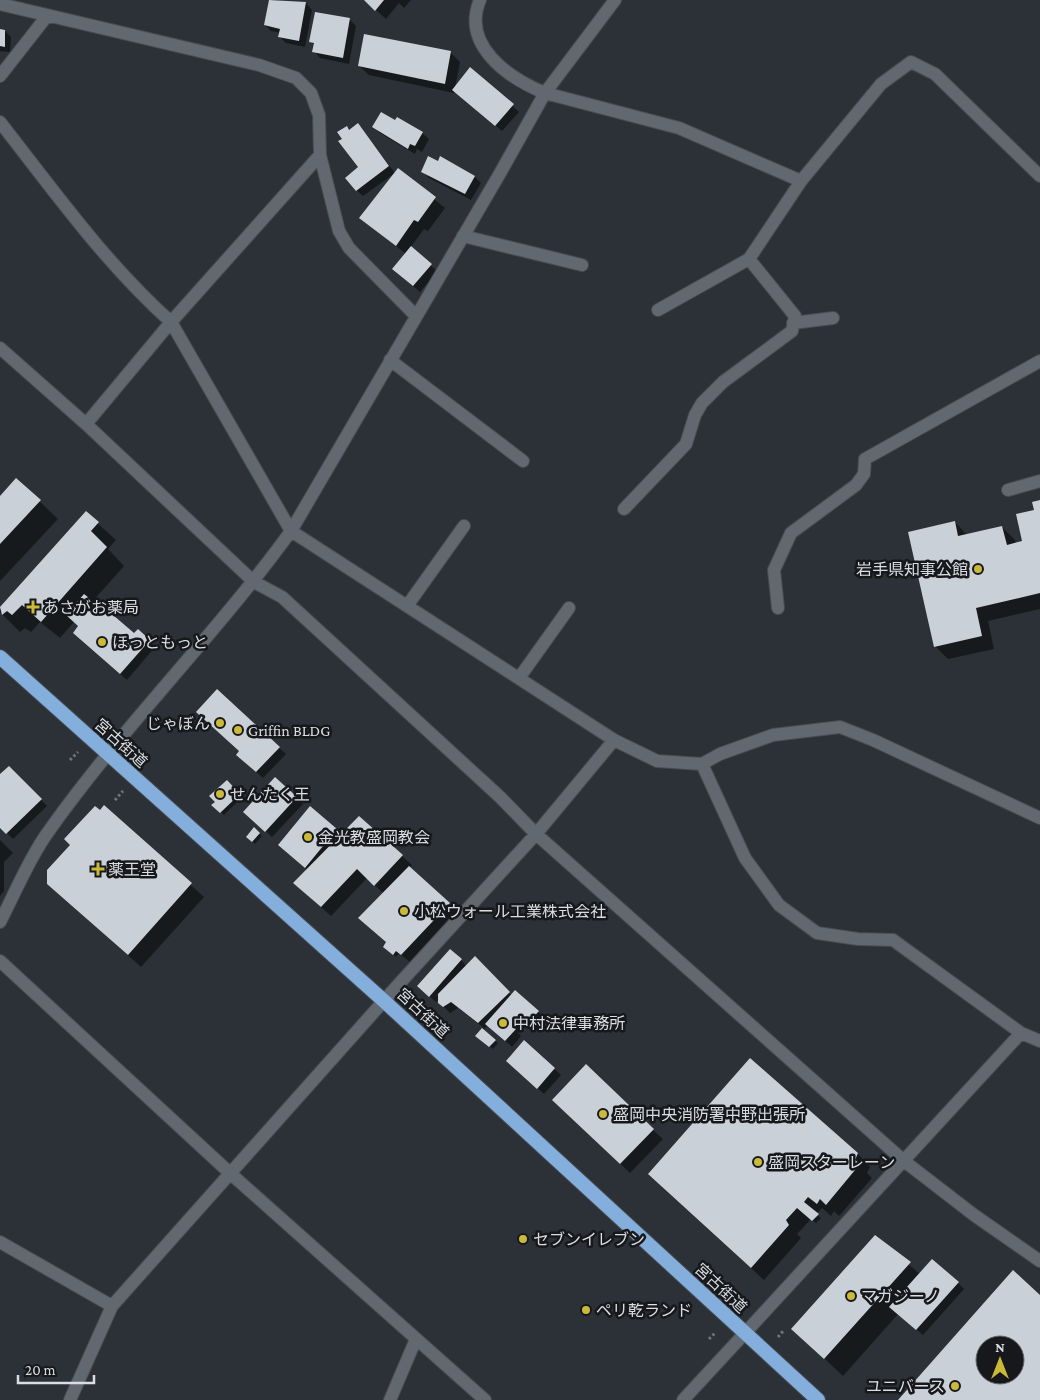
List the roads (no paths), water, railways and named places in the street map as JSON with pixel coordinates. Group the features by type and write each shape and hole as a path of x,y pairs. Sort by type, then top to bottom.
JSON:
{"highway":[{"name":"宮古街道","path":"0,657 384,1001 818,1400"}],"street":[{"path":"480,0 475,18 475,33 488,54 525,84 545,92 679,128 801,181"},
{"path":"0,922 45,836 108,755 254,582 291,531 545,92 615,0"},
{"path":"0,4 259,65 296,78 310,93 319,116 320,155 339,232 349,248 416,316"},
{"path":"0,76 47,16"},
{"path":"658,310 748,259 801,181 882,84 911,62 935,74 1038,170"},
{"path":"0,122 86,232 154,307 171,322 291,531 614,740 657,761 702,764 720,754 773,735 840,727 873,740 1040,818"},
{"path":"86,424 171,322 320,155"},
{"path":"463,236 582,266"},
{"path":"624,509 686,444 695,415 702,403 723,382 792,330 795,316 748,259"},
{"path":"793,323 833,318"},
{"path":"0,348 86,424 254,582 282,597 500,797 536,834 904,1161 974,1215 1040,1261"},
{"path":"390,360 523,461"},
{"path":"778,608 774,570 791,533 856,485 864,474 865,459 1040,361"},
{"path":"1008,490 1040,481"},
{"path":"407,606 464,526"},
{"path":"519,678 569,608"},
{"path":"70,1400 112,1306 536,834 614,740"},
{"path":"702,764 745,858 779,905 817,933 858,939 893,940 1021,1033 1040,1040"},
{"path":"0,961 231,1174 485,1400"},
{"path":"683,1400 1021,1033"},
{"path":"0,1242 112,1306"},
{"path":"390,1400 416,1338"}],"place":[{"name":"岩手県知事公館","path":"978,569"},
{"name":"あさがお薬局","path":"33,607"},
{"name":"ほっともっと","path":"102,642"},
{"name":"じゃぼん","path":"220,723"},
{"name":"Griffin BLDG","path":"238,730"},
{"name":"せんたく王","path":"220,794"},
{"name":"金光教盛岡教会","path":"308,837"},
{"name":"薬王堂","path":"98,869"},
{"name":"小松ウォール工業株式会社","path":"404,911"},
{"name":"中村法律事務所","path":"503,1023"},
{"name":"盛岡中央消防署中野出張所","path":"603,1114"},
{"name":"盛岡スターレーン","path":"758,1162"},
{"name":"セブンイレブン","path":"523,1239"},
{"name":"マガジーノ","path":"851,1296"},
{"name":"ペリ乾ランド","path":"586,1310"},
{"name":"ユニバース","path":"955,1386"}]}
